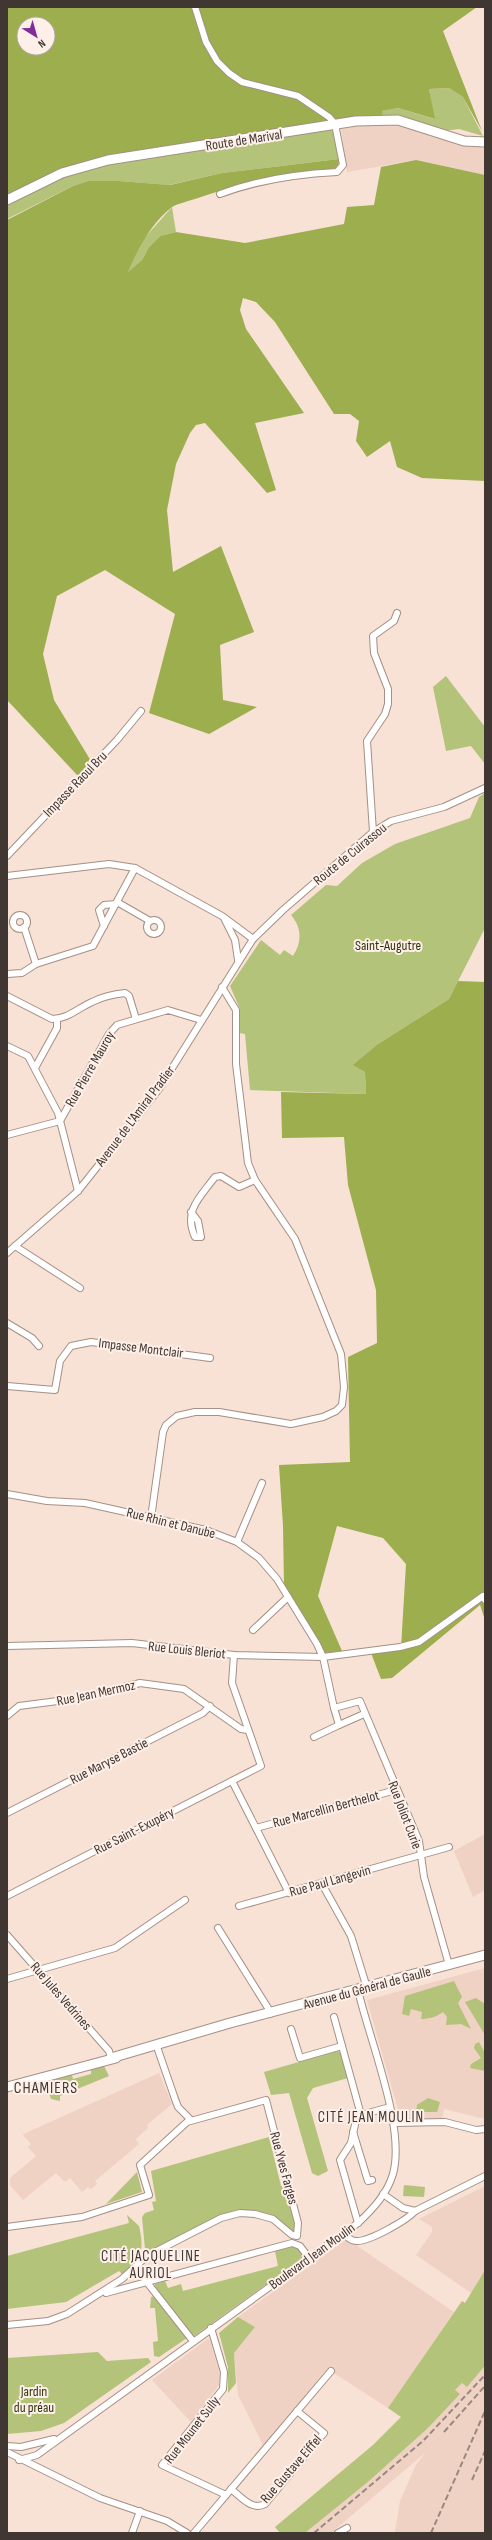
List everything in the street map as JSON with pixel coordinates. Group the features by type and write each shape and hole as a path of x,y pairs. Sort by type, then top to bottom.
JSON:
{"main road":[{"name":"Route de Marival","path":"7,200 62,173 108,160 335,124 398,120 464,141 485,142"},
{"name":"Avenue du Général de Gaulle","path":"7,2087 485,1955"}],"street":[{"path":"196,7 206,42 217,61 229,73 242,82 298,96 329,117 335,124 343,165 337,172 304,174 259,183 220,194"},
{"path":"373,832 367,741 385,714 388,704 388,689 374,653 373,636 394,621 397,612"},
{"name":"Impasse Raoul Bru","path":"7,856 117,740 141,711"},
{"name":"Route de Cuirassou","path":"253,939 283,910 373,832 391,821 444,808 485,788"},
{"path":"7,876 109,864 135,868 222,916 253,939"},
{"path":"7,974 22,973 36,964 88,950 93,946 135,868"},
{"path":"104,926 99,910 104,905 116,903 150,921"},
{"path":"222,916 231,929 236,945 238,960"},
{"path":"24,928 36,964"},
{"name":"Avenue de L'Amiral Pradier","path":"7,1253 78,1191 159,1089 238,960 253,939"},
{"path":"151,1518 162,1432 166,1425 176,1416 195,1412 219,1412 291,1424 323,1417 336,1411 342,1405 344,1387 341,1354 295,1239 254,1180 248,1163 236,1064 236,1010 222,987"},
{"path":"7,996 52,1019 57,1019 76,1013 92,1002 125,993 129,996 136,1019"},
{"name":"Rue Pierre Mauroy","path":"7,1135 60,1122 114,1027 168,1010 201,1020"},
{"path":"35,1068 57,1028 57,1019"},
{"path":"7,1046 28,1056 58,1113 78,1191"},
{"path":"191,1212 215,1177 220,1176 239,1187 254,1180"},
{"path":"15,1246 80,1288"},
{"path":"7,1323 32,1338 38,1346"},
{"name":"Impasse Montclair","path":"7,1386 55,1390 60,1361 71,1346 91,1342 210,1358"},
{"path":"237,1542 262,1483"},
{"name":"Rue Rhin et Danube","path":"7,1494 47,1501 85,1502 206,1530 237,1542 259,1558 278,1579 317,1644 323,1657"},
{"path":"253,1630 288,1597"},
{"name":"Rue Louis Bleriot","path":"7,1646 132,1643 234,1655 323,1657 419,1642 484,1598"},
{"path":"234,1655 232,1683 248,1730"},
{"path":"323,1657 339,1725"},
{"name":"Rue Jean Mermoz","path":"7,1716 19,1706 81,1698 140,1683 184,1688 240,1729 248,1730"},
{"name":"Rue Joliot Curie","path":"334,1708 360,1701 396,1790 419,1841 424,1877 449,1965"},
{"name":"Rue Maryse Bastie","path":"7,1813 203,1713 210,1706"},
{"path":"314,1737 364,1714"},
{"name":"Rue Saint-Exupéry","path":"7,1896 261,1766 248,1730"},
{"path":"232,1781 289,1893"},
{"name":"Rue Marcellin Berthelot","path":"256,1828 396,1790"},
{"name":"Rue Paul Langevin","path":"239,1906 322,1884 448,1847"},
{"name":"Boulevard Jean Moulin","path":"19,2460 37,2455 64,2434 358,2223 383,2194 393,2174 396,2155 394,2123 351,1936 322,1884"},
{"path":"7,1979 115,1948 185,1900"},
{"path":"218,1928 268,2008 270,2014"},
{"name":"Rue Jules Vedrines","path":"7,1935 109,2051 111,2058"},
{"path":"334,2017 361,2115"},
{"path":"291,2029 300,2058 342,2046"},
{"path":"7,2226 82,2217 149,2195 140,2165 192,2120 178,2107 157,2046"},
{"name":"Rue Yves Farges","path":"135,2267 165,2245 221,2218 240,2213 273,2219 292,2235 297,2236 298,2223 266,2100 192,2120"},
{"path":"358,2223 340,2160 351,2143 353,2125 361,2115 390,2107"},
{"path":"394,2123 445,2122 476,2130 485,2129"},
{"path":"353,2131 368,2182 372,2180"},
{"path":"343,2233 352,2241 360,2241 405,2220 415,2211 485,2176"},
{"path":"383,2194 403,2208 415,2211"},
{"path":"100,2294 292,2243 300,2246 309,2258"},
{"path":"7,2325 48,2321 67,2314 122,2279 135,2267 193,2341"},
{"name":"Rue Mounet Sully","path":"212,2328 224,2372 223,2390 162,2465 226,2495"},
{"path":"194,2533 331,2371"},
{"name":"Rue Gustave Eiffel","path":"231,2489 252,2505 261,2506 266,2504 324,2433 297,2411"},
{"name":"Boulevard Jean Moulin","path":"7,2446 21,2447 51,2440 64,2434"},
{"path":"19,2460 21,2447"},
{"path":"7,2452 19,2460 100,2498 167,2521 187,2533"},
{"path":"37,2455 35,2462 40,2470"},
{"path":"132,2533 140,2511"},
{"path":"338,2533 347,2528"}],"shaded area":[{"path":"406,118 444,131 474,137 485,136 485,175 416,160 347,172 340,121"},
{"path":"485,1834 485,1890 473,1897 454,1851"},
{"path":"485,1968 485,2119 444,2109 442,2119 401,2120 367,2000"},
{"path":"159,2073 172,2104 147,2125 148,2128 136,2139 139,2144 95,2181 97,2184 91,2189 88,2187 82,2192 70,2178 65,2182 56,2173 23,2200 10,2185 10,2178 36,2156 28,2147 31,2144 23,2135"},
{"path":"485,2186 485,2270 471,2293 416,2255 432,2232 432,2227 419,2219"},
{"path":"347,2239 454,2312 388,2408 329,2370 264,2447 238,2395 234,2353 255,2327 238,2317"},
{"path":"209,2338 220,2375 219,2385 191,2422 152,2380"},
{"path":"485,2365 485,2533 395,2532 400,2501 416,2465 426,2452 331,2533 305,2533 369,2481 428,2428 460,2394 455,2390 462,2383 467,2387"}],"green space":[{"path":"7,7 477,7 443,31 482,131 463,97 449,88 429,89 435,119 398,108 382,111 383,116 59,171 7,198"},
{"path":"449,88 463,97 483,136 459,129 444,131 406,118 383,116 381,111 398,108 434,119 429,89"},
{"path":"331,124 339,159 222,173 169,185 119,181 88,181 73,186 7,219 7,198 59,171"},
{"path":"339,159 338,168 284,175 249,183 215,192 172,207 152,228 128,272 142,260 149,247 160,236 176,232 245,243 344,224 347,207 374,205 381,167 416,160 485,175 485,481 422,478 397,467 390,441 367,457 356,441 359,421 350,414 334,414 275,322 256,302 243,298 240,310 246,329 304,413 255,423 276,490 267,493 205,423 196,425 190,433 176,464 167,510 173,572 221,546 254,632 220,645 223,700 257,707 209,734 149,713 175,614 105,570 57,596 43,654 54,700 91,761 78,776 7,700 7,220 73,186 88,181 119,181 170,185 222,173"},
{"path":"172,207 176,232 160,236 149,247 142,260 127,273 140,243"},
{"path":"446,676 485,727 485,764 471,746 446,751 433,687"},
{"name":"Saint-Augutre","path":"485,793 485,928 449,999 378,1044 354,1065 365,1072 366,1094 250,1090 245,1034 239,1033 240,1009 230,986 261,940 280,955 284,950 293,956 298,946 300,935 295,920 291,915 326,885 337,886 362,863 395,844 470,818 479,797"},
{"path":"458,981 485,982 485,1620 480,1605 392,1678 381,1679 371,1653 401,1648 406,1564 383,1538 337,1526 318,1596 342,1651 325,1653 284,1585 283,1526 279,1465 350,1462 348,1357 377,1343 376,1290 348,1185 344,1137 282,1138 281,1092 366,1094 365,1072 353,1065 378,1044 449,999"},
{"path":"454,1981 462,1997 458,2003 471,2029 461,2024 446,2025 447,2017 443,2012 424,2019 421,2019 422,2012 411,2009 409,2016 402,2014 405,1996"},
{"path":"476,1998 485,2004 485,2035 465,2002"},
{"path":"479,2042 485,2053 485,2071 470,2068 471,2064 481,2058 474,2048 475,2044"},
{"path":"337,2051 341,2052 348,2078 313,2088 307,2098 328,2171 318,2176 312,2173 289,2093 271,2095 264,2072"},
{"path":"104,2066 109,2076 60,2096 60,2101 51,2099 45,2082 72,2075 73,2079 91,2074 91,2070"},
{"path":"428,2098 440,2102 437,2112 416,2112 417,2105"},
{"path":"269,2137 281,2186 286,2186 295,2224 293,2234 256,2212 221,2216 149,2251 145,2249 142,2217 145,2213 154,2210 152,2202 156,2201 151,2171"},
{"path":"137,2172 142,2192 106,2204"},
{"path":"404,2185 425,2187 424,2197 403,2196"},
{"path":"127,2215 139,2226 142,2242 140,2253 134,2263 122,2274 119,2271 66,2302 7,2309 7,2256 129,2223"},
{"path":"297,2246 304,2257 193,2337 154,2287 155,2284 165,2281 168,2288 181,2284 183,2291 278,2266 275,2251"},
{"path":"485,2270 485,2365 483,2368 467,2387 462,2383 455,2390 460,2394 428,2428 369,2481 305,2533 280,2533 275,2527 373,2445 401,2417 388,2408 462,2301 465,2303"},
{"path":"154,2296 187,2338 159,2357 154,2356 153,2342 158,2341 155,2308 150,2308 151,2297"},
{"path":"238,2317 255,2327 234,2353 236,2383 228,2393 228,2367 219,2333"},
{"name":"Jardin du préau","path":"98,2352 107,2361 148,2358 151,2362 64,2423 41,2431 7,2434 7,2358"}],"railway":[{"path":"314,2533 423,2441 485,2375"},
{"path":"444,2432 485,2386"},
{"path":"431,2533 485,2411"},
{"path":"472,2480 485,2451"}],"district":[{"name":"CHAMIERS","path":"46,2088"},
{"name":"CITÉ JEAN MOULIN","path":"371,2117"},
{"name":"CITÉ JACQUELINE AURIOL","path":"151,2264"}]}
